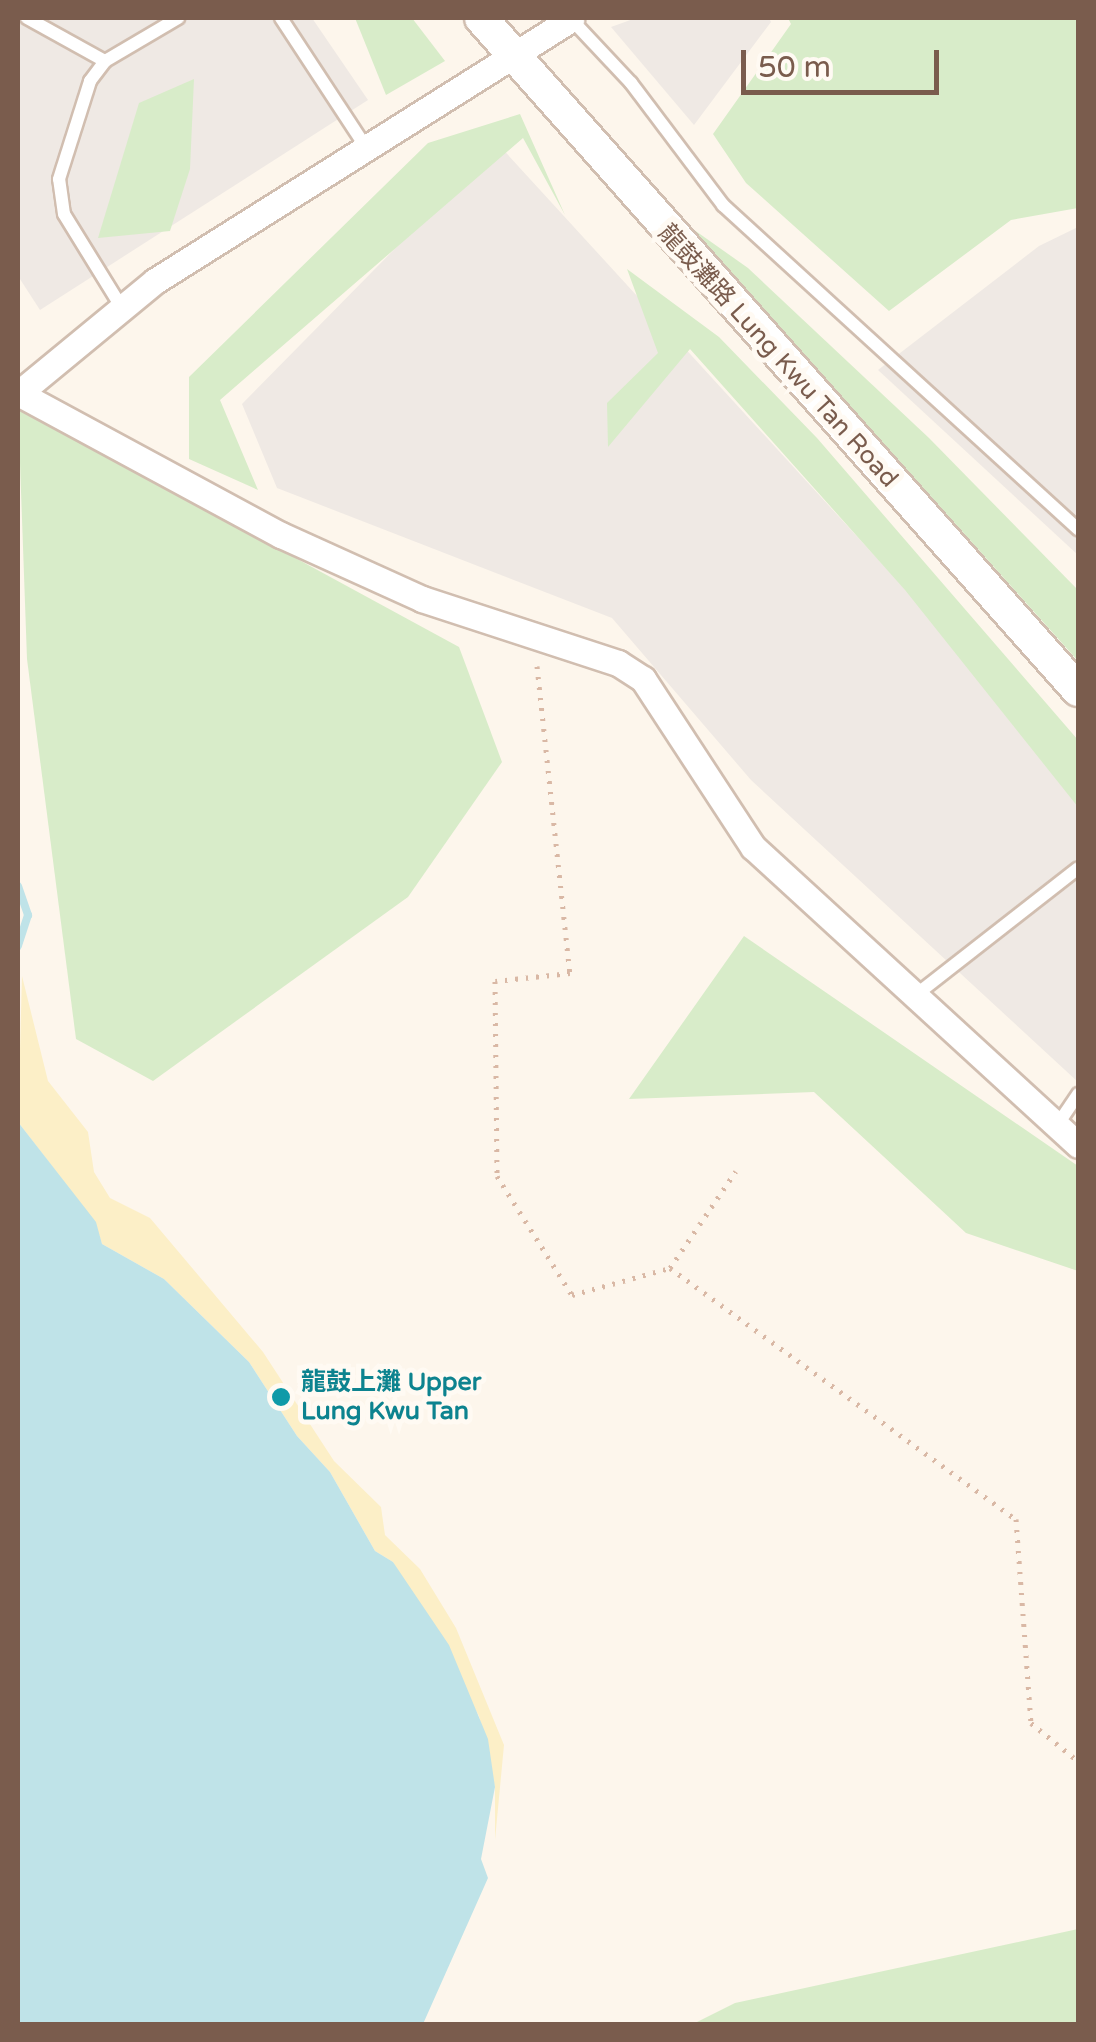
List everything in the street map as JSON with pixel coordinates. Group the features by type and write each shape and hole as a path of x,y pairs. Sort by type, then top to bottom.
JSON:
{"street":[{"name":"龍鼓灘路 Lung Kwu Tan Road","path":"482,18 1078,690"},
{"path":"570,18 514,58 122,308 18,393 280,535 422,599 618,663 643,679 670,713 738,830 1078,1145"}],"lane":[{"path":"27,18 105,61"},
{"path":"122,308 64,214 59,180 79,110 105,61 178,18"},
{"path":"282,18 367,149"},
{"path":"570,18 630,83 723,205 1078,529"},
{"path":"917,994 1078,868"},
{"path":"1056,1128 1078,1094"}],"path":[{"path":"537,666 570,972 495,981 496,1176 572,1295 670,1268 736,1171"},
{"path":"670,1268 1016,1519 1031,1722 1078,1760"}],"shaded area":[{"path":"18,18 312,18 368,100 40,310 18,276"},
{"path":"636,18 769,18 771,22 694,125 611,27"},
{"path":"498,144 1078,778 1078,1082 751,780 612,618 277,488 242,404"},
{"path":"1078,227 1078,555 878,370 1039,246"}],"green space":[{"path":"355,18 412,18 445,61 386,95"},
{"path":"788,18 1078,18 1078,208 1011,220 889,311 746,183 713,134 791,24"},
{"path":"194,79 190,169 170,231 98,238 139,103"},
{"path":"520,114 565,215 523,138 220,400 258,490 189,459 189,377 428,143"},
{"path":"690,227 748,268 929,438 1078,590 1078,661"},
{"path":"627,269 719,337 817,438 1078,740 1078,807 905,590 690,349 608,447 607,403 658,353"},
{"path":"18,407 459,647 502,762 408,897 153,1081 76,1039 27,659"},
{"path":"744,936 1078,1166 1078,1271 966,1233 814,1092 629,1099"},
{"path":"1078,1929 1078,2024 693,2024 735,2003"}],"sand":[{"name":"龍鼓上灘 Upper Lung Kwu Tan","path":"22,976 48,1081 88,1132 94,1172 110,1198 150,1218 263,1352 334,1461 381,1507 385,1535 420,1569 456,1628 504,1745 495,1840 495,1787 479,1716 393,1562 375,1551 330,1472 297,1436 249,1362 164,1279 102,1244 95,1222 18,1122"}],"water":[{"path":"18,1122 96,1222 102,1244 164,1279 249,1362 297,1436 330,1472 375,1551 393,1562 449,1645 488,1739 495,1787 481,1859 488,1878 423,2024 18,2024"}],"waterway":[{"path":"18,886 28,915 18,946"}],"place":[{"name":"龍鼓上灘 Upper Lung Kwu Tan","path":"281,1397"}]}
